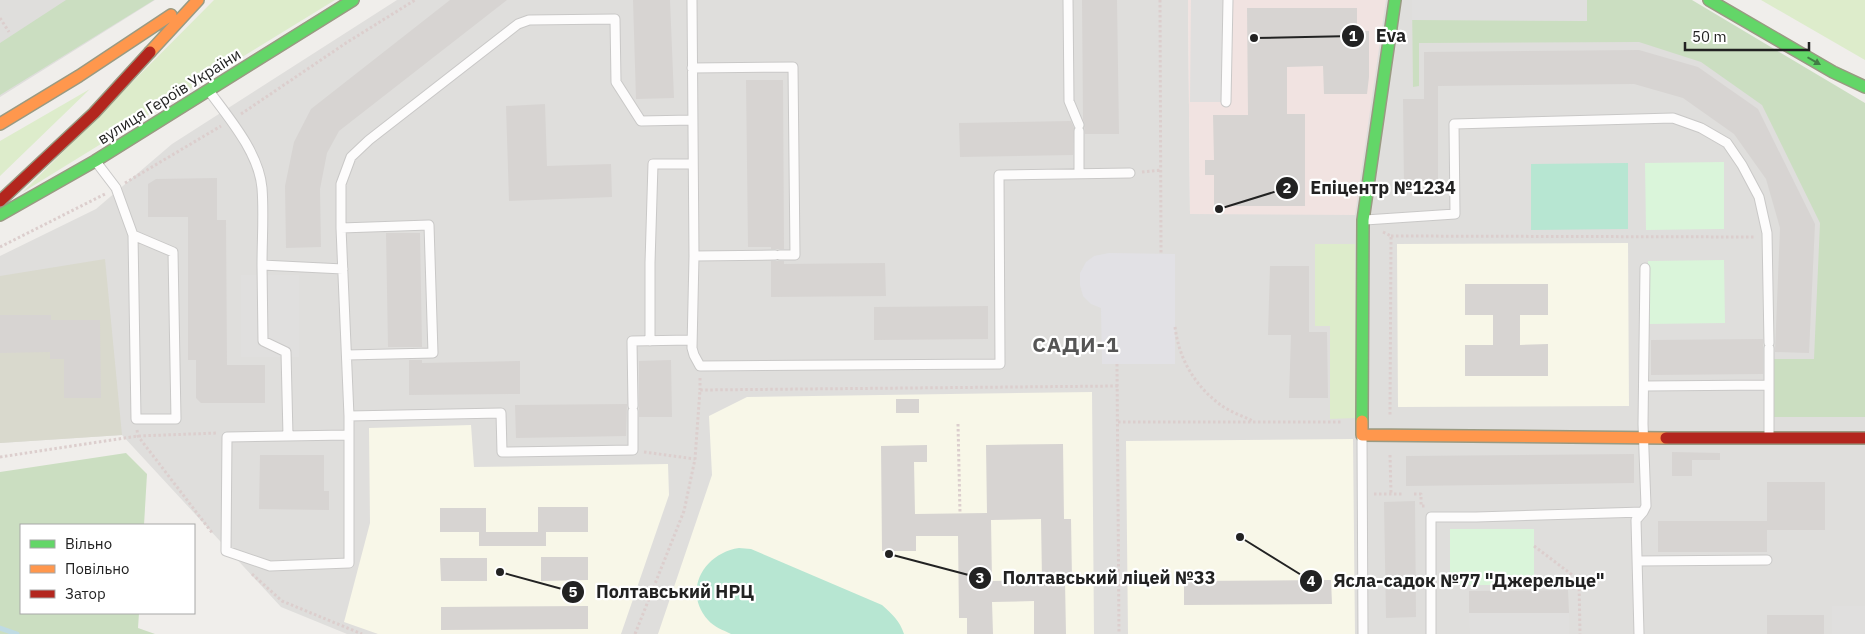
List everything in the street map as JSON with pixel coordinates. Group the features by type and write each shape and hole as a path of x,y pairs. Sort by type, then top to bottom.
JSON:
{"street":[{"path":"0,124 79,76 196,0"},
{"path":"0,202 94,113 196,0"},
{"name":"вулиця Героїв України","path":"0,214 16,208 95,161 353,0"},
{"path":"1394,0 1363,220 1362,434 1644,438 1865,438"},
{"path":"1709,0 1833,72 1865,88"},
{"path":"1719,0 1726,11"},
{"path":"79,76 89,78 94,82"},
{"path":"94,113 98,103 98,94"}],"lane":[{"path":"692,0 694,256 692,340 694,355 700,366 1000,364 999,175 1130,173"},
{"path":"1068,0 1070,101 1079,128 1079,173"},
{"path":"1226,102 1228,0"},
{"path":"348,435 227,437 226,551 270,566 349,563 349,416 341,228 341,184 350,157 369,140 518,24 530,20 615,19 616,82 641,121 692,120"},
{"path":"692,68 793,67 795,255 694,256"},
{"path":"209,90 254,158 262,187 263,341 286,352 288,436"},
{"path":"1363,220 1455,214 1454,124 1673,118 1701,128 1727,143 1742,165 1759,197 1767,237 1770,439"},
{"path":"95,161 116,188 133,235 136,419 176,419 173,252 133,235"},
{"path":"650,340 653,164 693,164"},
{"path":"341,228 429,224 433,353 347,355"},
{"path":"262,266 343,269"},
{"path":"1639,634 1636,520 1646,506 1644,438 1645,268"},
{"path":"349,416 501,413 502,452 634,450 632,341 692,340"},
{"path":"1644,386 1769,385"},
{"path":"1362,434 1363,634"},
{"path":"1432,634 1430,517 1643,512"},
{"path":"1637,561 1767,560"}],"path":[{"path":"0,247 116,188 231,121 346,42 415,0"},
{"path":"1160,0 1161,254"},
{"path":"0,18 9,32"},
{"path":"1130,173 1161,170"},
{"path":"1363,220 1390,236 1767,237"},
{"path":"1390,236 1390,494"},
{"path":"1175,327 1183,362 1199,383 1218,404 1255,422"},
{"path":"1117,364 1119,634"},
{"path":"635,634 684,512 695,459 700,390 1118,386"},
{"path":"1118,422 1362,422"},
{"path":"958,424 960,513"},
{"path":"0,457 138,436 217,433 227,437"},
{"path":"634,450 695,459"},
{"path":"1362,494 1404,494"},
{"path":"1414,494 1420,494 1421,506 1429,506"},
{"path":"1534,546 1579,580 1580,634"}],"shaded area":[{"path":"0,0 155,0 0,97"},
{"path":"397,0 1188,0 1190,214 1386,0 1662,0 1865,114 1865,634 347,634 281,607 122,435 0,443 0,256 96,209 172,144"},
{"path":"1188,0 1386,0 1355,215 1190,214"},
{"path":"1191,0 1229,0 1228,102 1190,102"},
{"path":"1412,0 1587,0 1587,21 1412,20"},
{"path":"1628,243 1629,406 1398,407 1397,244"},
{"path":"1109,253 1175,254 1175,364 1102,364 1101,308 1091,304 1083,296 1080,285 1080,273 1086,262 1094,256"},
{"path":"105,259 122,435 0,443 0,276"},
{"path":"241,275 299,275 299,357 241,357"},
{"path":"1092,392 1094,634 658,634 712,475 709,416 747,397"},
{"path":"471,425 474,467 668,464 669,495 621,634 378,634 344,622 370,523 369,428"},
{"path":"1353,439 1355,634 1128,634 1126,441"},
{"path":"1832,606 1865,606 1865,634 1832,634"},
{"path":"1469,613 1569,613 1569,634 1470,634"}],"green space":[{"path":"66,0 154,0 0,95 0,43"},
{"path":"214,0 335,0 23,192"},
{"path":"1412,0 1692,0 1865,103 1865,417 1771,417 1771,359 1814,359 1820,223 1762,105 1701,62 1639,42 1419,43 1419,86 1413,87"},
{"path":"1761,0 1865,0 1865,60"},
{"path":"90,89 0,176 0,141"},
{"path":"1724,162 1724,229 1646,230 1645,163"},
{"path":"1628,163 1628,229 1531,230 1531,164"},
{"path":"1315,244 1355,244 1355,418 1330,419 1330,326 1315,326"},
{"path":"1724,260 1725,323 1649,324 1648,261"},
{"path":"126,453 147,474 144,524 20,524 20,614 139,614 138,628 155,634 0,634 0,472"},
{"path":"1450,529 1534,529 1534,585 1450,585"},
{"path":"739,548 751,549 882,605 898,621 904,634 731,634 713,625 700,609 697,586 707,565 727,551"}],"building":[{"path":"450,0 507,0 339,131 327,153 320,189 321,247 286,248 285,186 294,142 311,109"},
{"path":"633,0 670,0 674,98 636,99"},
{"path":"1082,0 1117,0 1119,134 1085,134 1083,119"},
{"path":"1247,8 1357,8 1357,31 1369,31 1367,94 1324,94 1323,66 1287,67 1287,114 1305,114 1305,206 1214,206 1214,175 1205,175 1205,160 1214,160 1213,115 1248,115"},
{"path":"1639,50 1698,67 1758,109 1815,224 1809,353 1775,352 1780,228 1766,179 1734,134 1683,98 1634,84 1438,86 1438,187 1404,188 1403,99 1424,99 1424,52"},
{"path":"746,80 783,80 784,249 748,247"},
{"path":"545,104 547,166 611,164 612,197 509,201 506,106"},
{"path":"1071,121 1074,128 1073,155 960,157 959,123"},
{"path":"217,178 217,220 226,220 227,365 265,365 265,403 201,403 196,398 196,360 188,360 188,217 148,217 148,184 156,179"},
{"path":"386,233 420,233 422,347 388,347"},
{"path":"771,261 784,261 784,264 885,263 886,296 771,297"},
{"path":"1270,266 1309,266 1309,332 1327,332 1328,398 1289,398 1291,335 1268,335"},
{"path":"1465,284 1548,284 1548,315 1520,315 1520,345 1548,344 1548,376 1465,376 1465,345 1493,345 1493,315 1465,315"},
{"path":"988,306 988,339 874,340 874,307"},
{"path":"0,315 51,315 51,320 100,320 101,398 64,398 64,359 50,359 50,352 0,353"},
{"path":"1763,339 1763,374 1651,375 1651,340"},
{"path":"409,360 422,360 422,363 520,361 520,394 409,395"},
{"path":"671,360 672,417 639,417 639,361"},
{"path":"896,399 919,399 919,413 896,413"},
{"path":"627,404 626,436 516,438 515,405"},
{"path":"1063,444 1064,519 1071,519 1072,580 1065,581 1066,634 1034,634 1034,601 992,602 993,634 967,634 967,618 959,618 958,536 916,536 916,551 882,551 881,446 927,445 927,462 914,462 915,514 987,513 986,445","holes":["1041,519 1042,580 992,581 991,520"]},
{"path":"1672,452 1720,453 1720,460 1692,460 1692,476 1672,476"},
{"path":"1634,454 1634,483 1406,486 1406,456"},
{"path":"260,455 324,455 324,491 329,491 329,510 259,509"},
{"path":"1767,482 1825,482 1825,530 1767,530 1767,552 1658,552 1658,521 1767,521"},
{"path":"1415,501 1416,617 1386,618 1384,502"},
{"path":"538,507 588,507 588,532 546,532 546,546 479,546 479,532 538,532"},
{"path":"440,508 486,508 486,532 440,532"},
{"path":"541,557 588,557 588,580 541,581"},
{"path":"440,558 487,558 487,581 441,581"},
{"path":"1331,580 1332,604 1184,605 1184,581"},
{"path":"1568,590 1569,613 1469,613 1469,591"},
{"path":"588,606 588,629 441,630 441,607"},
{"path":"1767,615 1824,615 1824,634 1767,634"}],"waterway":[{"path":"0,628 17,634"}],"traffic: fast":[{"path":"0,215 95,161 353,0"},
{"path":"1362,421 1363,220 1395,0"},
{"path":"1709,0 1833,72 1865,87"}],"traffic: slow":[{"path":"150,52 198,0"},
{"path":"0,124 79,76 171,15"},
{"path":"1362,421 1362,435 1666,438"}],"traffic: jam":[{"path":"0,201 94,113 150,52"},
{"path":"1666,438 1865,438"}],"place":[{"name":"Eva","path":"1254,38"},
{"name":"Епіцентр №1234","path":"1219,209"},
{"name":"Ясла-садок №77 \"Джерельце\"","path":"1240,537"},
{"name":"Полтавський ліцей №33","path":"889,554"},
{"name":"Полтавський НРЦ","path":"500,572"}],"district":[{"name":"САДИ-1","path":"1076,345"}]}
